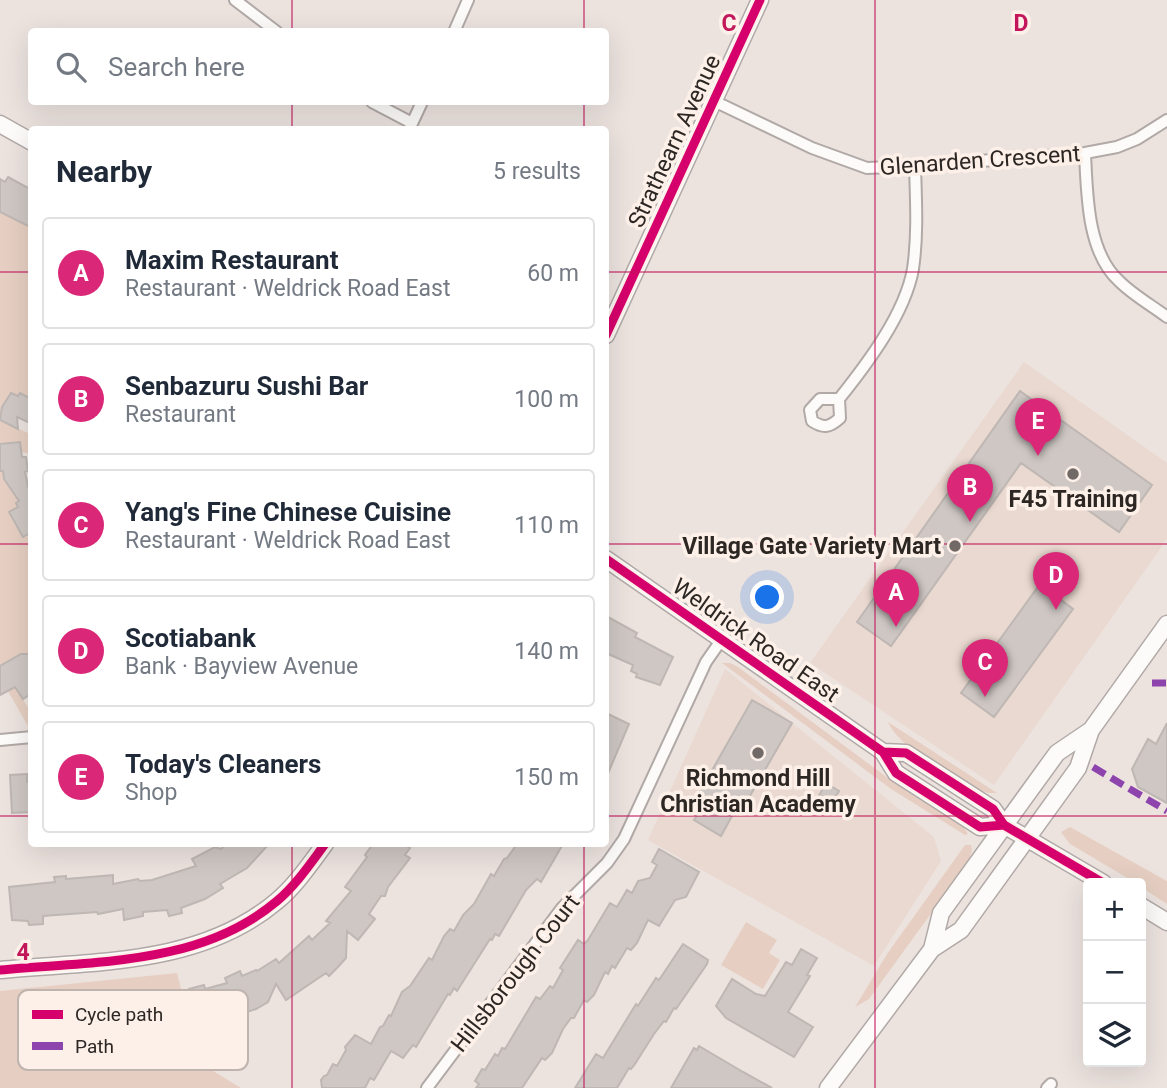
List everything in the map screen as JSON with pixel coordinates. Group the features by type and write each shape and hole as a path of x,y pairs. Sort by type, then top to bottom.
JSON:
{"street":[{"path":"235,0 272,28"},
{"path":"456,28 468,0"},
{"name":"Strathearn Avenue","path":"609,328 760,0"},
{"name":"Glenarden Crescent","path":"714,101 812,148 867,168 1085,153 1116,147 1138,139 1167,120"},
{"path":"377,105 410,126 420,105"},
{"path":"0,124 28,140"},
{"path":"1085,153 1090,214 1103,262 1118,280 1167,317"},
{"path":"839,399 890,327 912,271 917,224 915,166"},
{"name":"Weldrick Road East","path":"609,561 883,752 896,773 980,827 1004,825 1095,878"},
{"path":"828,1088 932,949 961,930 1078,768 1091,730 1167,624"},
{"name":"Hillsborough Court","path":"427,1088 562,908 607,863 624,839 706,662 722,639"},
{"path":"932,949 941,913 1004,825 1057,753 1091,730"},
{"path":"0,740 28,737"},
{"path":"0,970 132,957 175,951 211,941 248,922 277,900 304,872 323,847"},
{"path":"1146,909 1167,922"}],"shaded area":[{"path":"0,206 2,213 20,222 23,216 28,223 28,397 11,393 0,415"},
{"path":"1024,362 1167,463 1167,539 994,785 810,663"},
{"path":"0,420 28,433 28,453 21,452 20,442 0,444"},
{"path":"0,471 3,471 5,481 28,477 28,488 15,495 19,501 16,503 18,507 10,512 23,537 28,534 28,656 5,663 13,677 10,680 28,707 28,726 0,677"},
{"path":"722,663 738,667 896,784 962,825 968,834 965,835 891,789"},
{"name":"Richmond Hill Christian Academy","path":"725,669 934,837 941,861 874,966 648,840"},
{"path":"888,722 997,793 979,790 928,760 903,742"},
{"path":"1070,827 1167,881 1167,904 1146,890 1146,878 1128,878 1070,844 1061,832"},
{"path":"965,845 971,845 972,851 967,864 869,999 855,1007 887,954"},
{"path":"746,922 777,940 769,953 780,960 763,989 721,965"},
{"path":"177,973 181,990 18,990 18,1070 211,1070 241,1088 0,1088 0,991"}],"building":[{"path":"8,177 28,188 28,226 0,212 0,179 5,182"},
{"path":"1020,391 1152,485 1119,532 1021,463 891,646 857,622"},
{"path":"11,393 28,397 28,422 17,417 18,429 0,420 2,407"},
{"path":"20,442 22,457 26,457 28,534 23,537 9,512 18,507 16,503 19,501 4,479 3,471 0,471 0,444"},
{"path":"1040,584 1073,609 994,717 961,693"},
{"path":"609,618 637,633 635,637 673,657 660,685 636,677 637,674 631,671 633,665 609,654"},
{"path":"21,654 28,654 28,696 23,699 15,687 0,695 0,666"},
{"path":"752,700 792,723 743,808 738,805 721,836 694,820 698,814 690,809"},
{"path":"609,714 629,724 609,771"},
{"path":"1167,723 1167,803 1138,787 1132,769 1148,739 1156,744"},
{"path":"27,774 28,812 12,813 10,775"},
{"path":"826,783 839,791 829,808 816,801"},
{"path":"215,847 266,847 247,868 220,884 223,888 205,899 181,908 182,913 169,916 167,910 143,912 143,916 124,920 123,909 98,914 43,916 43,924 29,925 28,921 12,920 9,887 55,882 54,877 66,876 66,879 113,875 113,884 138,879 152,880 196,866 192,859"},
{"path":"371,847 410,848 405,855 410,858 388,887 385,896 381,896 369,914 375,919 358,940 347,931 346,958 329,976 326,973 286,1000 276,984 268,1002 248,1012 248,990 189,990 204,985 205,989 227,983 225,978 240,971 242,976 257,971 276,959 279,963 309,936 312,940 330,923 326,921 351,891 345,887 367,857 365,855"},
{"path":"515,847 561,847 541,882 537,879 526,890 499,936 495,934 492,940 490,939 457,991 454,988 450,995 448,994 416,1047 413,1045 403,1058 391,1051 374,1080 370,1078 365,1088 322,1088 321,1080 333,1064 337,1066 345,1047 355,1035 371,1044 380,1027 389,1015 391,1016 402,992 410,986 429,958 432,960 444,936 450,929 454,931 491,874 494,876"},
{"path":"659,849 699,872 686,897 675,900 659,926 648,920 637,943 631,950 627,948 615,968 612,966 608,974 605,972 594,995 587,1002 584,1000 574,1018 571,1018 563,1029 552,1053 545,1060 542,1058 522,1088 476,1088 479,1084 475,1081 482,1069 485,1070 495,1054 498,1056 502,1048 505,1049 536,997 540,999 550,986 553,988 563,970 560,968 578,940 584,944 588,940 610,903 617,907 627,890 632,893 638,881 650,878 657,865 652,862"},
{"path":"683,944 708,960 707,964 617,1088 575,1088 596,1054 603,1058 636,1004 638,1006 656,978 659,980"},
{"path":"801,949 817,958 807,975 810,976 788,1012 813,1027 794,1057 726,1018 716,1006 732,979 756,994 765,996 786,962 792,965"},
{"path":"699,1046 772,1088 671,1088 694,1048 697,1050"}],"marked path":[{"path":"1152,683 1167,683"},
{"path":"1093,767 1167,811"}],"cycle path":[{"path":"609,328 760,0"},
{"path":"609,561 883,752 896,773 980,827 1004,825"},
{"path":"883,752 906,753 993,809 1004,825 1094,878"},
{"path":"0,970 145,956 214,938 247,922 277,901 297,881 323,847"}],"place":[{"name":"Today's Cleaners","path":"1038,456"},
{"name":"F45 Training","path":"1073,474"},
{"name":"Senbazuru Sushi Bar","path":"970,522"},
{"name":"Village Gate Variety Mart","path":"955,546"},
{"name":"Scotiabank","path":"1056,610"},
{"name":"Maxim Restaurant","path":"896,627"},
{"name":"Yang's Fine Chinese Cuisine","path":"985,697"},
{"name":"Richmond Hill Christian Academy","path":"758,753"}]}
